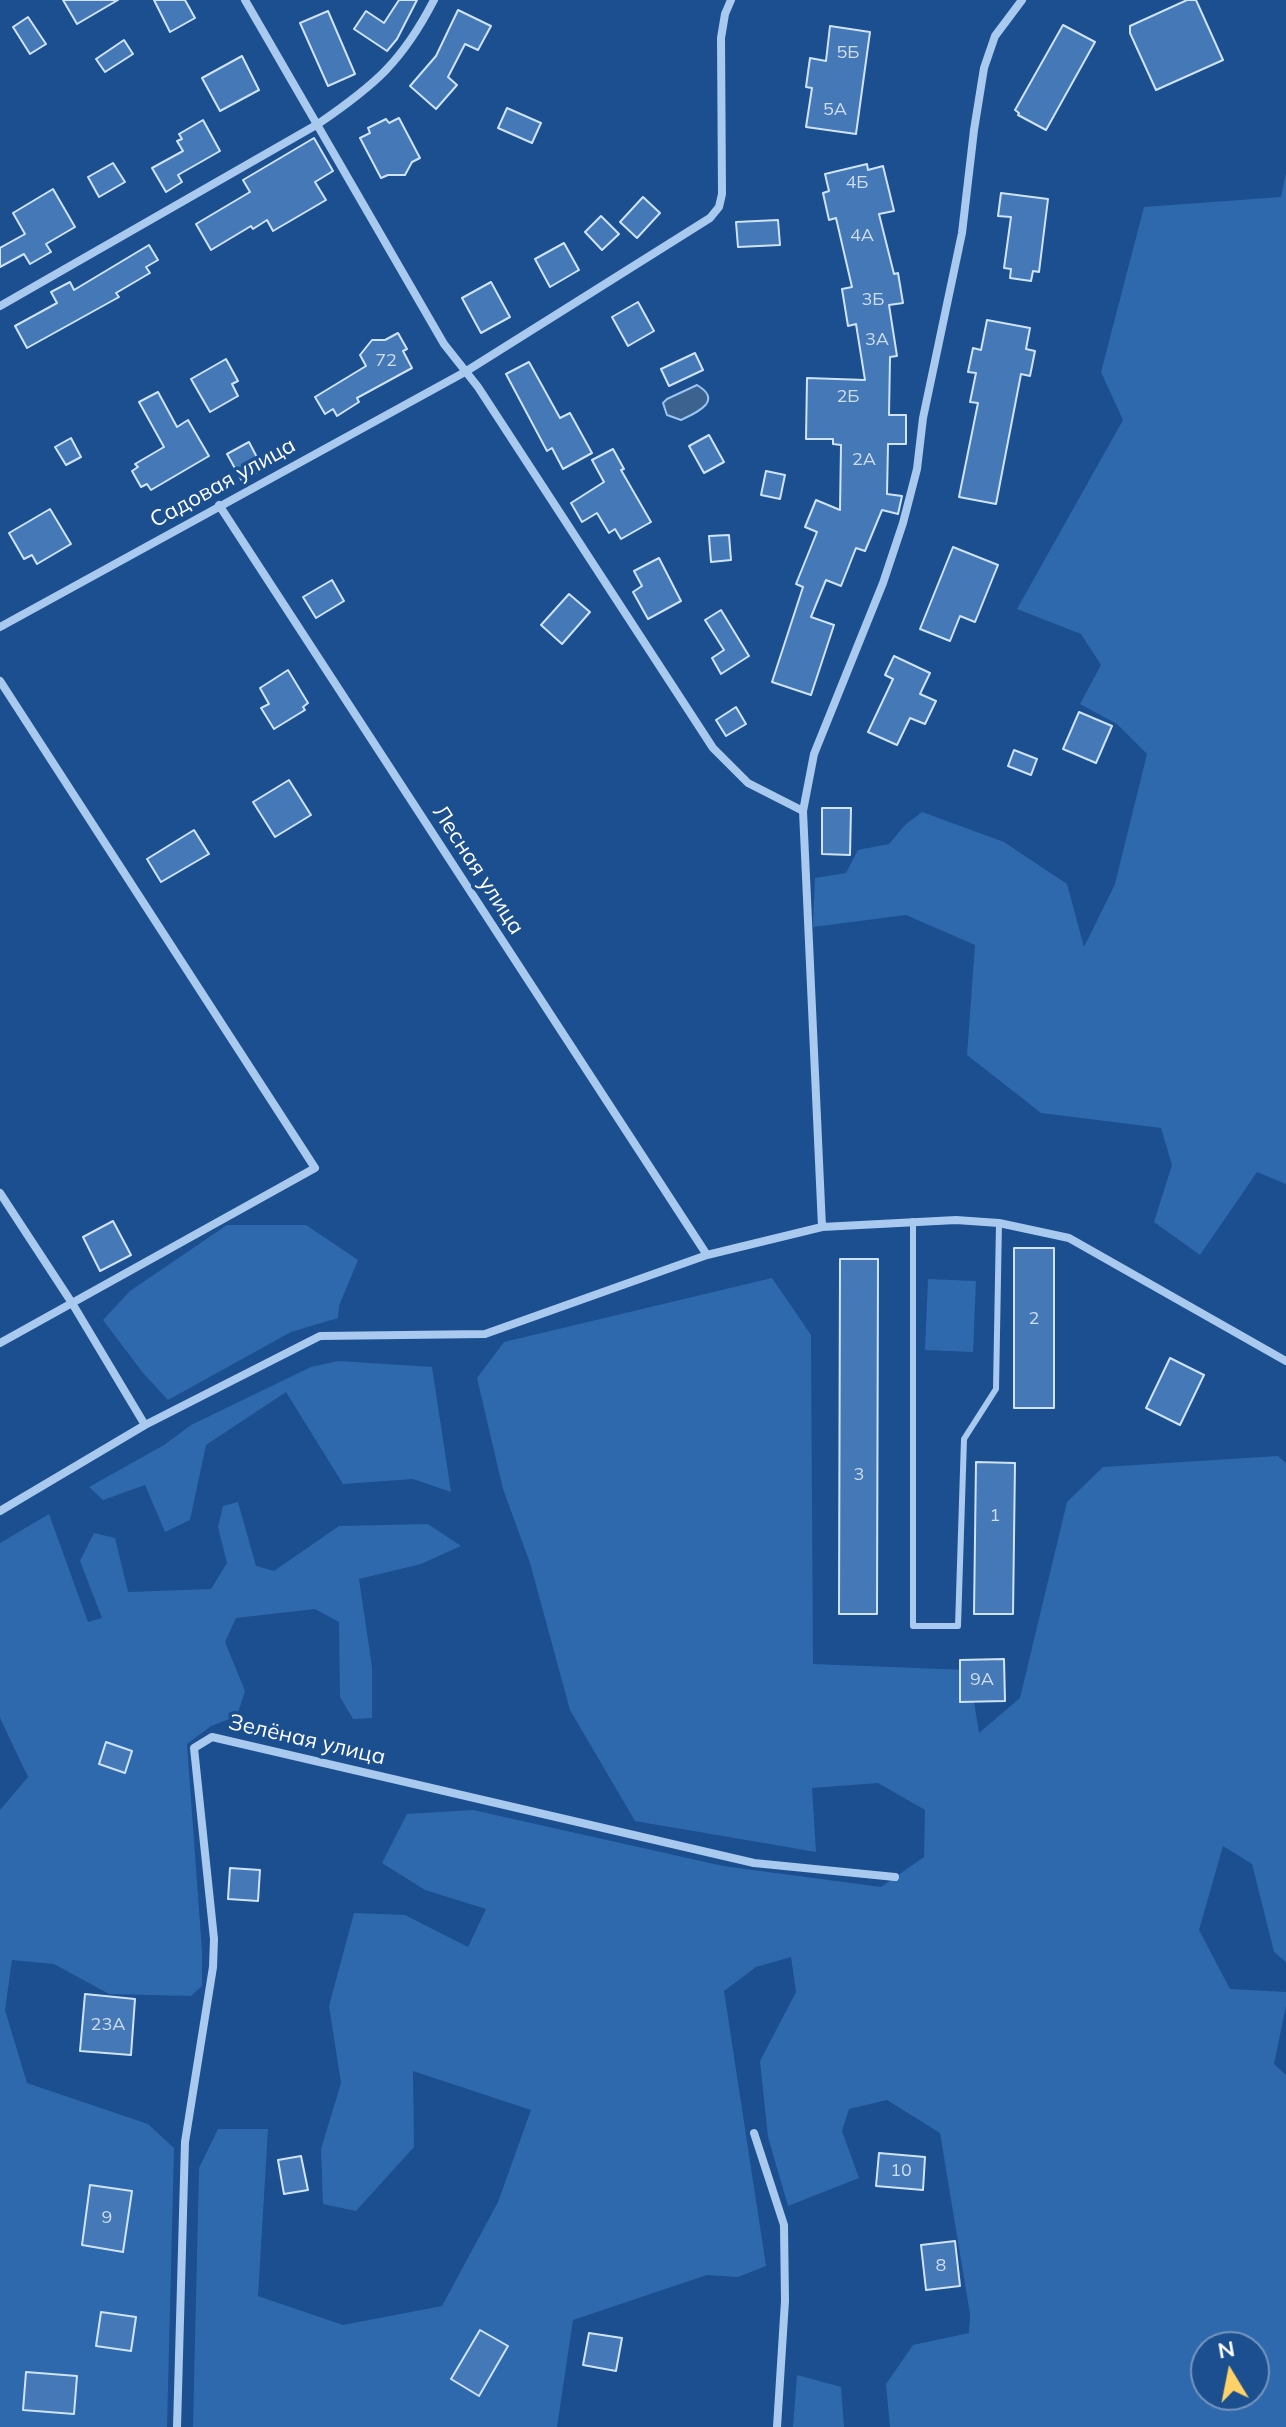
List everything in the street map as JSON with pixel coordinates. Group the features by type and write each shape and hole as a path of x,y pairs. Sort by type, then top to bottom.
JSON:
{"street":[{"path":"245,0 444,344 713,748 748,783 803,811"},
{"path":"0,306 318,124 366,91 393,65 420,28 434,0"},
{"name":"Садовая улица","path":"0,627 465,372 710,218 719,207 722,194 721,38 731,0"},
{"path":"822,1227 803,811 814,754 883,583 903,523 917,469 923,418 962,233 984,68 995,36 1022,0"},
{"name":"Лесная улица","path":"219,505 707,1255"},
{"path":"0,681 315,1168 0,1343"},
{"path":"0,1193 72,1303 145,1425"},
{"path":"0,1511 145,1425 320,1336 485,1334 707,1255 822,1227 913,1221 999,1223 1069,1238 1286,1361"},
{"name":"Зелёная улица","path":"177,2427 185,2142 213,1967 214,1939 194,1748 212,1737 754,1863 895,1877"},
{"path":"754,2133 784,2225 785,2301 777,2427"}],"lane":[{"path":"913,1221 913,1626 958,1626 964,1439 996,1389 999,1223"}],"shaded area":[{"path":"1286,173 1286,1184 1257,1172 1200,1255 1154,1222 1172,1165 1161,1128 1041,1113 967,1055 975,945 906,915 813,927 815,878 846,873 858,850 889,844 905,825 922,812 1004,842 1067,884 1084,947 1115,884 1147,754 1117,724 1080,704 1101,665 1081,634 1017,609 1123,420 1101,372 1144,207 1281,197"},
{"path":"697,385 708,396 705,406 681,420 667,415 663,403 667,399"},
{"path":"227,1225 306,1225 358,1260 339,1306 338,1318 291,1332 168,1400 103,1320 130,1291"},
{"path":"772,1278 811,1335 813,1664 969,1670 979,1733 1020,1698 1067,1502 1103,1467 1278,1456 1286,1463 1286,1962 1274,1952 1252,1864 1223,1846 1199,1930 1230,1989 1286,1992 1274,2064 1286,2075 1286,2427 890,2427 886,2384 913,2345 969,2333 970,2314 940,2133 887,2100 849,2109 842,2131 859,2178 788,2206 768,2137 760,2061 796,1992 791,1957 756,1967 724,1991 766,2266 738,2277 707,2275 573,2320 557,2427 193,2427 199,2168 218,2129 268,2129 258,2296 343,2325 442,2306 498,2202 531,2110 413,2071 414,2147 356,2211 323,2204 321,2149 341,2083 329,2006 354,1913 405,1915 468,1947 486,1909 425,1890 382,1863 407,1814 473,1810 723,1866 881,1887 924,1857 925,1810 878,1783 812,1788 816,1852 635,1821 570,1710 530,1563 503,1489 477,1378 504,1342"},
{"path":"928,1279 976,1281 973,1352 925,1350"},
{"path":"338,1361 432,1367 451,1492 413,1479 343,1484 286,1392 206,1445 190,1520 165,1532 145,1485 103,1500 89,1487 164,1445 191,1425 311,1367"},
{"path":"238,1502 256,1566 274,1571 339,1526 428,1524 461,1546 421,1564 359,1579 372,1667 372,1718 353,1719 340,1697 339,1622 315,1609 236,1618 225,1642 245,1691 237,1716 211,1726 187,1744 202,1986 191,1996 109,1994 54,1964 12,1960 5,2010 27,2083 148,2124 174,2148 167,2427 0,2427 0,1810 28,1777 0,1718 0,1543 49,1514 88,1622 102,1618 80,1561 94,1533 115,1538 128,1592 211,1589 227,1563 218,1527 223,1506"},
{"path":"797,2375 841,2387 844,2427 793,2427"}],"building":[{"path":"63,0 118,0 77,24"},
{"path":"154,0 185,0 195,18 170,32"},
{"path":"399,0 417,0 397,39 387,51 354,29 366,11 384,23"},
{"path":"1187,0 1196,0 1223,60 1156,90 1130,33 1130,26"},
{"path":"458,10 491,26 478,50 465,44 448,77 457,85 436,109 410,86 436,56"},
{"path":"328,11 355,74 328,86 300,23"},
{"path":"28,17 46,44 30,54 13,27"},
{"path":"1063,25 1095,42 1046,130 1018,115 1015,110"},
{"path":"830,26 870,32 856,134 806,127 812,88 806,87 810,58 826,61"},
{"path":"124,40 133,54 105,72 96,59"},
{"path":"242,56 259,90 220,111 202,78"},
{"path":"507,108 541,123 532,143 498,128"},
{"path":"399,118 420,158 412,162 405,175 381,178 360,138 370,133 368,128 386,119 389,123"},
{"path":"203,120 220,151 178,175 182,182 166,192 152,168 183,151 177,141 182,139 179,134"},
{"path":"314,138 333,171 315,182 326,200 273,231 267,220 211,250 196,224 250,192 243,180"},
{"path":"113,163 125,182 99,197 88,177"},
{"path":"867,164 868,170 883,166 894,211 879,214 894,274 898,273 903,303 889,305 897,356 890,357 889,415 906,415 906,444 888,444 887,494 902,496 898,514 882,510 865,551 856,548 841,586 826,580 811,617 834,625 811,695 772,682 803,587 796,584 817,532 805,527 816,500 840,510 841,445 833,444 833,439 806,439 807,378 865,380 856,324 848,326 842,289 852,287 836,218 829,220 823,193 829,191 825,174"},
{"path":"53,189 75,227 46,244 51,252 30,264 24,254 0,267 0,248 25,234 13,213"},
{"path":"1001,193 1048,199 1039,272 1033,271 1031,281 1010,278 1011,269 1004,268 1011,217 998,216"},
{"path":"643,197 660,213 637,238 620,222"},
{"path":"601,216 619,234 602,250 585,232"},
{"path":"778,220 780,245 738,247 736,222"},
{"path":"564,243 579,270 550,287 535,259"},
{"path":"149,245 158,260 146,267 150,273 116,293 119,297 27,348 15,326 57,303 51,292 70,282 74,290"},
{"path":"491,282 510,317 481,333 462,298"},
{"path":"638,302 654,331 628,346 612,317"},
{"path":"987,320 1030,328 1026,349 1035,351 1030,376 1021,374 996,504 959,497 978,403 970,402 976,373 968,372 973,348 981,350"},
{"path":"398,333 407,349 403,351 412,368 357,398 359,402 337,416 333,409 325,414 315,397 366,366 360,355 372,340 385,340"},
{"path":"695,353 703,370 669,386 661,369"},
{"path":"226,359 238,381 232,384 238,396 210,412 191,379"},
{"path":"529,362 560,418 570,413 592,453 563,469 552,448 547,451 506,374"},
{"path":"158,392 177,427 188,420 209,456 151,490 147,484 141,487 132,471 138,467 135,464 164,447 139,402"},
{"path":"709,435 724,462 704,473 689,446"},
{"path":"71,438 81,457 66,465 55,447"},
{"path":"249,442 263,469 242,481 227,454"},
{"path":"613,449 624,469 621,470 651,522 621,539 615,529 609,533 597,513 582,522 571,503 604,482 592,460"},
{"path":"766,471 785,475 780,499 761,495"},
{"path":"50,509 71,544 37,564 32,555 24,559 9,533"},
{"path":"729,535 731,560 711,562 709,536"},
{"path":"953,547 998,565 975,622 960,616 950,641 920,629"},
{"path":"659,558 681,601 648,619 633,592 642,586 634,571"},
{"path":"332,580 344,601 316,618 303,597"},
{"path":"569,594 590,612 562,644 541,625"},
{"path":"721,610 749,656 721,674 712,658 724,650 705,620"},
{"path":"894,656 930,673 920,694 936,701 925,724 910,718 897,745 868,732 893,679 885,675"},
{"path":"288,670 308,703 303,707 305,710 274,729 261,708 269,704 260,688"},
{"path":"736,707 746,724 726,736 716,720"},
{"path":"1079,712 1112,726 1096,763 1063,749"},
{"path":"1014,750 1037,759 1031,775 1008,766"},
{"path":"289,780 311,815 275,837 253,802"},
{"path":"822,808 851,808 850,855 822,854"},
{"path":"194,830 209,854 161,882 147,859"},
{"path":"113,1221 131,1255 100,1271 83,1237"},
{"path":"1014,1248 1054,1248 1054,1408 1014,1408"},
{"path":"840,1259 878,1259 877,1614 839,1614"},
{"path":"1170,1358 1204,1375 1180,1425 1146,1408"},
{"path":"976,1462 1015,1463 1013,1614 974,1614"},
{"path":"1004,1659 1005,1701 960,1702 960,1660"},
{"path":"106,1742 132,1751 125,1773 99,1764"},
{"path":"230,1868 260,1870 258,1901 228,1899"},
{"path":"85,1994 135,1999 131,2055 80,2051"},
{"path":"879,2153 925,2157 923,2190 876,2186"},
{"path":"301,2156 308,2190 284,2194 278,2160"},
{"path":"90,2185 132,2191 123,2252 82,2245"},
{"path":"955,2241 960,2286 926,2290 921,2245"},
{"path":"101,2312 136,2317 131,2351 96,2346"},
{"path":"480,2330 508,2346 479,2396 451,2379"},
{"path":"589,2333 622,2338 616,2371 583,2365"},
{"path":"26,2372 77,2376 74,2414 23,2410"}]}
